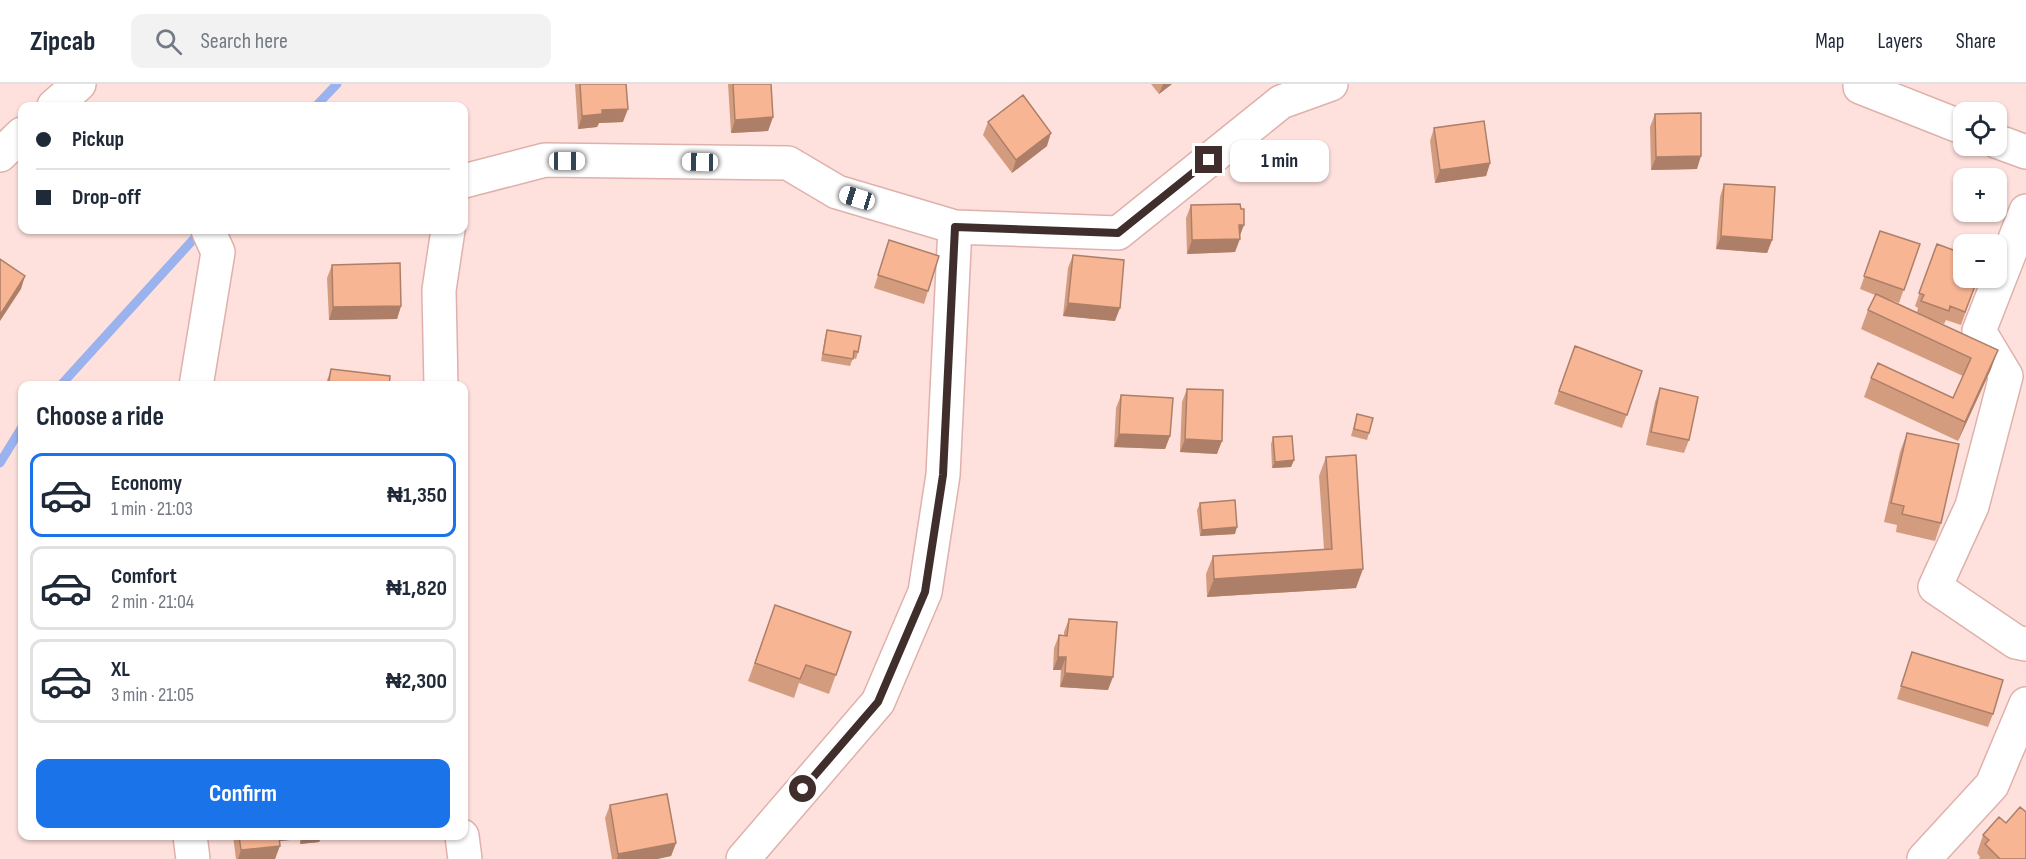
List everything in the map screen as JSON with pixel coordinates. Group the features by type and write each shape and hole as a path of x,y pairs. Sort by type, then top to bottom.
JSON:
{"street":[{"path":"59,102 79,84"},
{"path":"468,180 545,160 788,163 837,192 955,227 1118,233 1281,102 1331,84"},
{"path":"1860,84 1860,87 1953,124"},
{"path":"2007,145 2026,152"},
{"path":"2026,211 1979,331 2006,376 1972,506 1935,587 2016,642 2026,644"},
{"path":"743,859 878,702 925,592 943,475 955,227"},
{"path":"197,381 218,252 210,234"},
{"path":"441,381 439,290 447,234"},
{"path":"1924,859 1992,786 2026,704"},
{"path":"191,840 193,859"},
{"path":"463,840 465,859"}],"building":[{"path":"580,84 626,84 628,109 602,110 602,114 582,116"},
{"path":"733,84 771,84 773,117 735,120"},
{"path":"1023,95 1051,133 1016,160 988,122"},
{"path":"1701,113 1701,156 1656,157 1655,114"},
{"path":"1484,121 1490,163 1440,170 1434,128"},
{"path":"1724,184 1775,187 1772,240 1721,236"},
{"path":"1240,204 1241,209 1244,209 1244,225 1239,225 1240,239 1192,240 1191,205"},
{"path":"1880,231 1920,244 1904,290 1864,276"},
{"path":"889,240 939,256 928,291 878,275"},
{"path":"1937,244 1953,250 1953,288 1974,288 1965,312 1950,306 1949,311 1921,301 1924,295 1919,293"},
{"path":"1073,255 1124,260 1120,308 1068,303"},
{"path":"0,259 25,276 0,315"},
{"path":"400,263 401,306 333,307 332,265"},
{"path":"1876,294 1998,350 1965,422 1871,378 1878,363 1953,398 1971,358 1868,310"},
{"path":"827,330 861,336 858,352 854,351 853,359 823,354"},
{"path":"1575,346 1642,371 1627,415 1559,391"},
{"path":"331,369 390,376 390,381 329,381"},
{"path":"1660,388 1698,397 1689,440 1651,432"},
{"path":"1187,389 1223,390 1222,441 1185,439"},
{"path":"1121,395 1173,398 1170,436 1119,434"},
{"path":"1357,414 1373,418 1369,433 1354,429"},
{"path":"1907,433 1959,444 1941,523 1902,514 1904,506 1891,503"},
{"path":"1292,436 1294,460 1275,462 1273,437"},
{"path":"1356,455 1363,569 1214,579 1213,556 1332,549 1326,457"},
{"path":"1235,500 1237,527 1202,530 1200,503"},
{"path":"775,605 851,632 836,675 806,665 800,679 755,663"},
{"path":"1069,619 1117,622 1113,677 1065,673 1066,657 1058,657 1059,635 1067,636"},
{"path":"1912,652 2003,680 1993,714 1901,686"},
{"path":"667,794 676,843 618,854 610,805"},
{"path":"2020,807 2026,812 2026,859 2000,859 1985,844 1989,840 1983,835 1999,817 2006,823"},
{"path":"240,840 279,840 280,846 241,850"}],"waterway":[{"path":"320,102 337,84"},
{"path":"65,381 198,234"},
{"path":"0,463 18,434"}],"route":[{"path":"803,789 878,702 925,592 943,475 955,227 1118,233 1209,160"}]}
